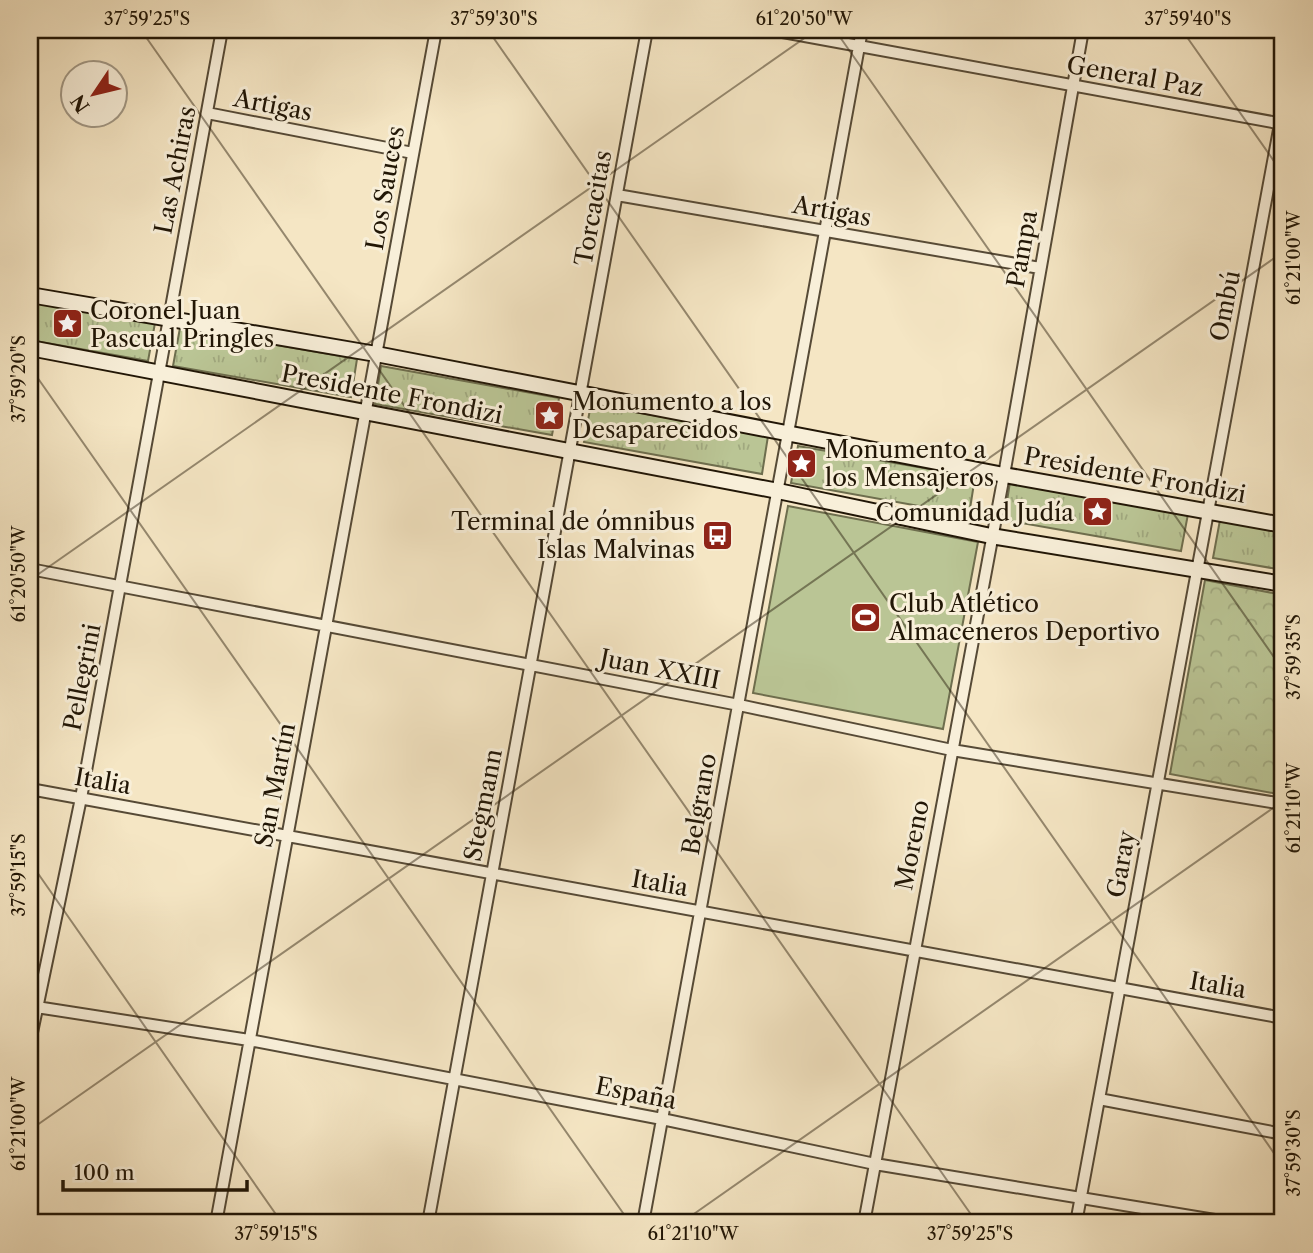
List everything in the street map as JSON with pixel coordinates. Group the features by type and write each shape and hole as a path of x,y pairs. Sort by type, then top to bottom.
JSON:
{"main road":[{"name":"Presidente Frondizi","path":"30,295 376,354 1004,475 1283,525"},
{"name":"Presidente Frondizi","path":"30,348 778,491 991,536 1283,584"}],"street":[{"name":"Las Achiras","path":"168,318 222,30"},
{"name":"Los Sauces","path":"376,354 436,30"},
{"name":"Torcacitas","path":"580,394 647,30"},
{"name":"General Paz","path":"772,30 1282,124"},
{"name":"Belgrano","path":"643,1223 862,30"},
{"name":"Pampa","path":"1004,475 1083,30"},
{"name":"Ombú","path":"1208,512 1283,108"},
{"name":"Artigas","path":"207,113 413,153"},
{"name":"Artigas","path":"617,195 1040,268"},
{"name":"Pellegrini","path":"30,1042 33,1006 81,798 168,318"},
{"name":"San Martín","path":"216,1223 376,354"},
{"name":"Stegmann","path":"428,1223 580,394"},
{"name":"Moreno","path":"864,1223 1004,475"},
{"name":"Garay","path":"1076,1223 1208,512"},
{"name":"Juan XXIII","path":"30,569 739,705 951,750 1283,804"},
{"name":"Italia","path":"30,789 1283,1018"},
{"name":"España","path":"33,1006 249,1040 662,1119 875,1164 1233,1223"},
{"path":"1099,1099 1283,1134"},
{"path":"30,1222 37,1223"}],"green space":[{"path":"30,301 155,323 148,361 30,340"},
{"path":"180,328 357,359 351,397 173,366"},
{"path":"381,366 559,398 552,435 375,404"},
{"path":"591,404 768,436 762,474 584,442"},
{"path":"798,446 975,477 969,515 791,483"},
{"path":"1010,482 1188,514 1181,551 1004,520"},
{"name":"Club Atlético Almaceneros Deportivo","path":"788,506 978,542 943,729 753,693"},
{"path":"1220,520 1283,532 1283,570 1213,558"},
{"path":"1205,580 1283,595 1283,795 1170,774"}],"place":[{"name":"Coronel Juan Pascual Pringles","path":"67,324"},
{"name":"Monumento a los Desaparecidos","path":"549,415"},
{"name":"Monumento a los Mensajeros","path":"802,463"},
{"name":"Comunidad Judía","path":"1097,512"},
{"name":"Terminal de ómnibus Islas Malvinas","path":"718,535"},
{"name":"Club Atlético Almaceneros Deportivo","path":"866,617"}]}
